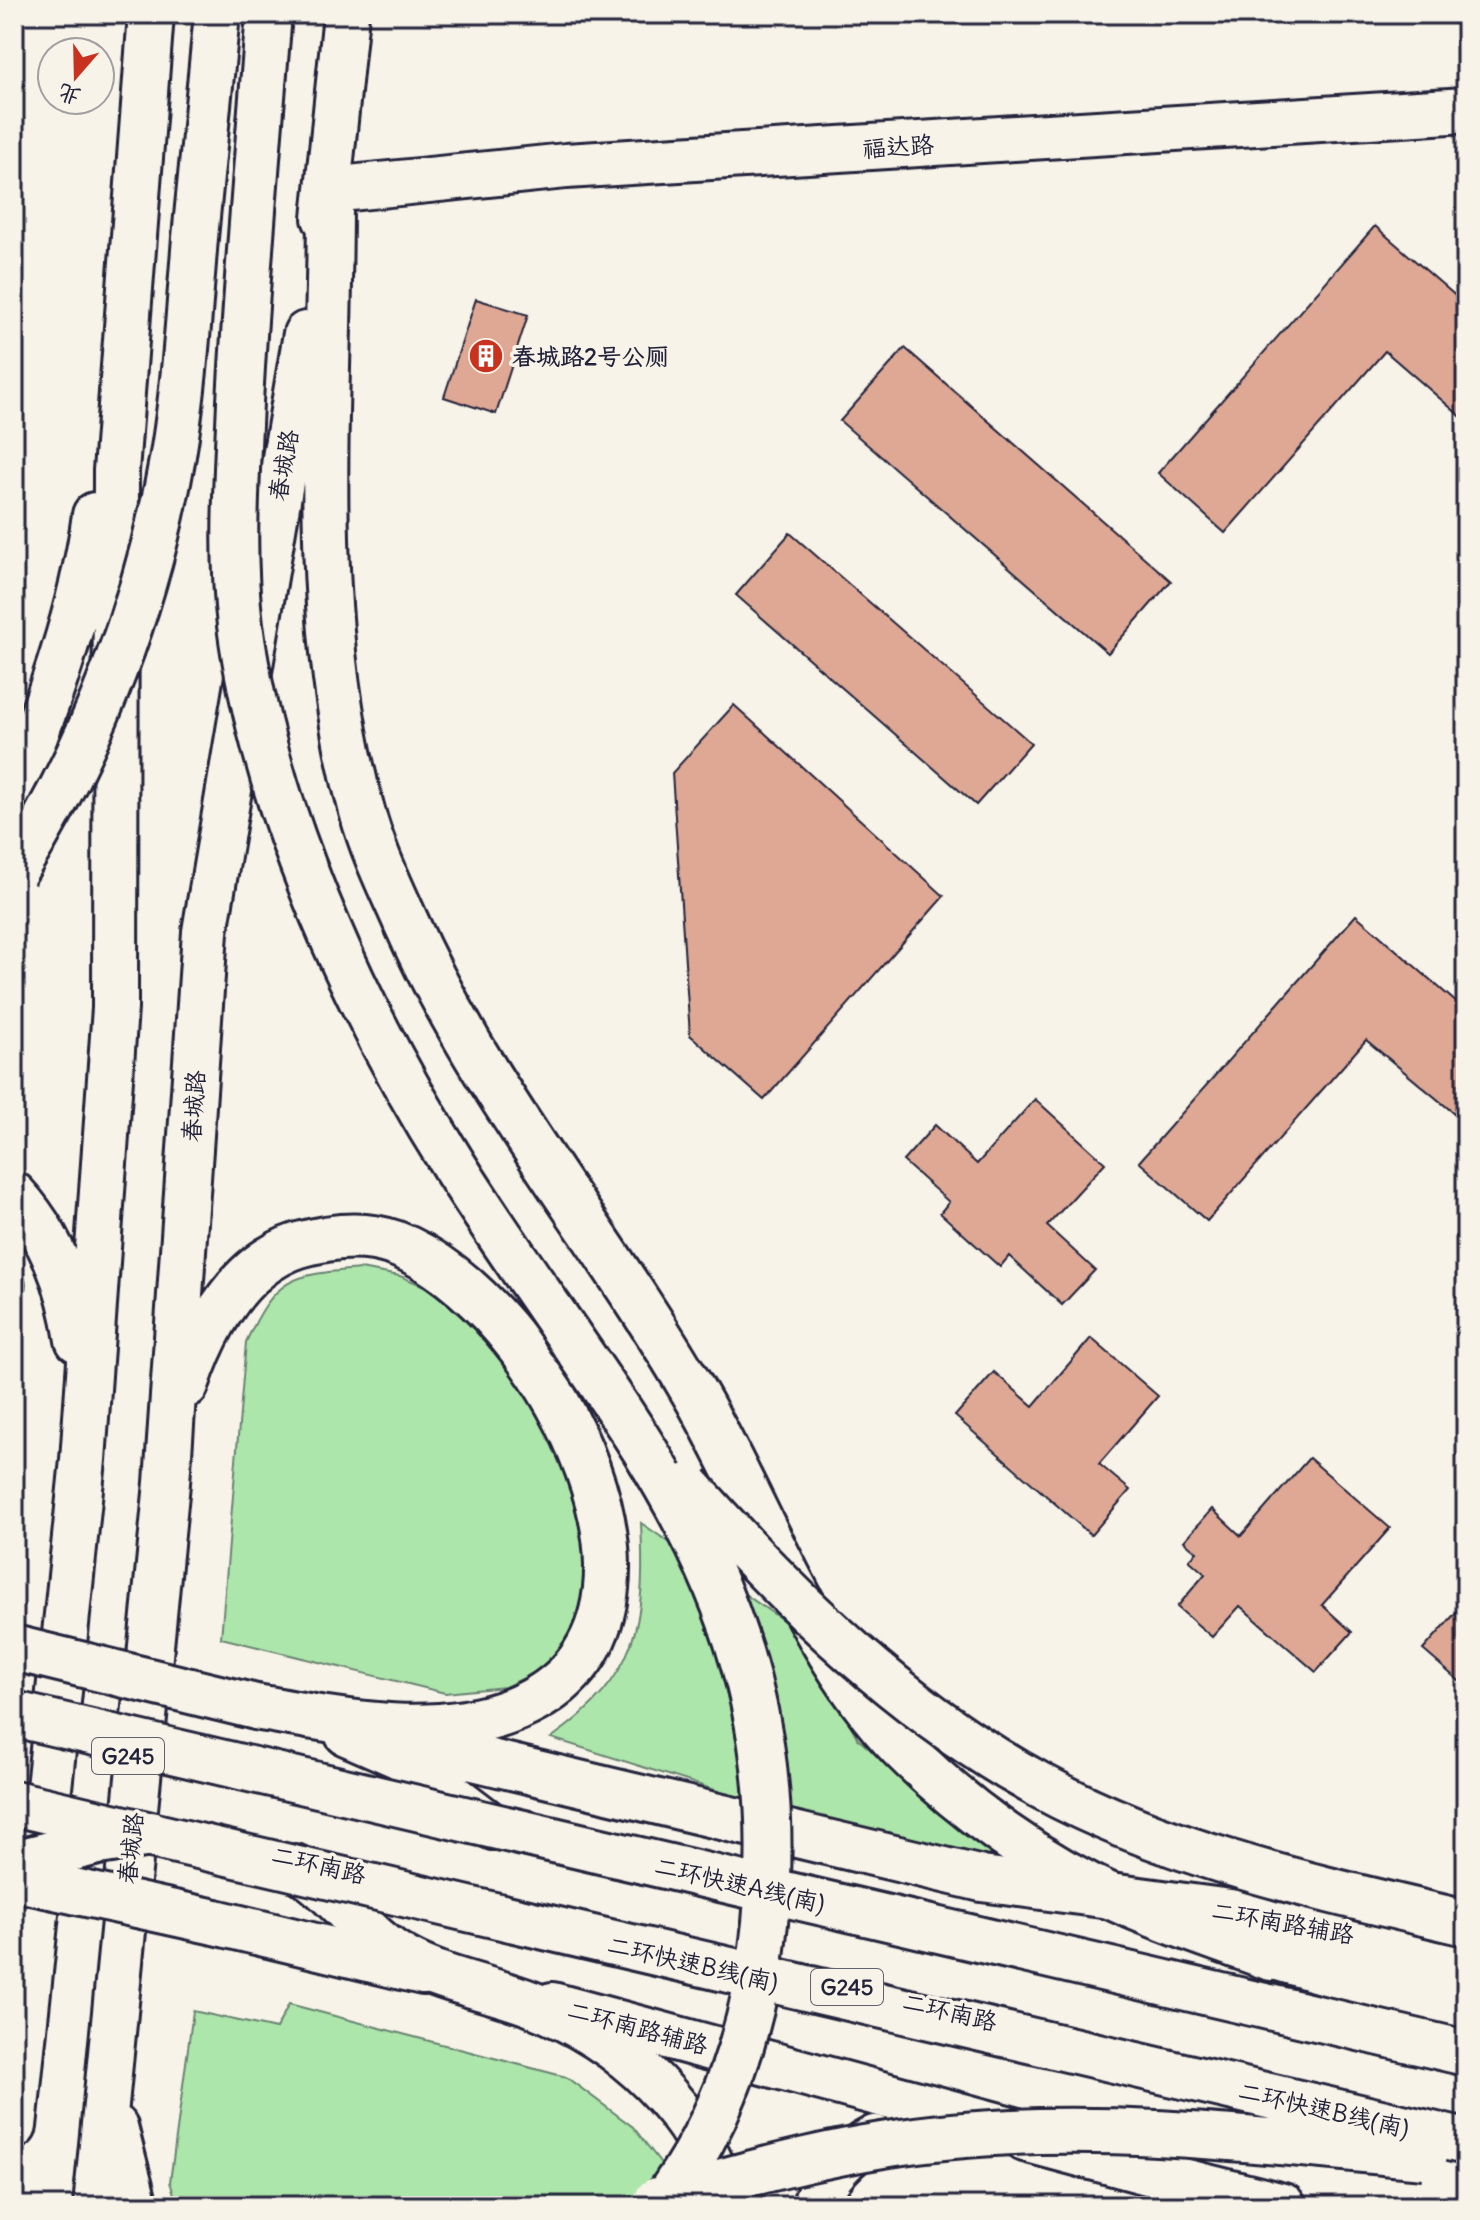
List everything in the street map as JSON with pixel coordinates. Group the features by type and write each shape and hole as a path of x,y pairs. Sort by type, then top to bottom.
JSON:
{"main road":[{"path":"14,2126 83,1460 115,1008 116,471 151,14"},
{"path":"14,872 63,788 107,688 158,521 173,457 186,365 217,14"},
{"path":"269,14 249,254 236,509 240,625 250,684 283,808 360,995 455,1167 669,1486 715,1576 749,1676 766,1787 767,1901 752,2009 722,2105 701,2149 661,2206"},
{"name":"春城路","path":"96,2206 167,1483 205,932 330,190 346,14"},
{"name":"福达路","path":"330,190 566,166 1466,110"},
{"path":"14,793 51,695 89,560 136,183"},
{"path":"330,190 326,544 333,656 345,738 362,812 379,863 426,967 520,1127 699,1401 823,1639 863,1705 904,1750 987,1821 1060,1869 1116,1899 1466,2038"},
{"path":"14,1195 33,1216 57,1257 74,1312 83,1378 83,1460"},
{"path":"167,1483 178,1410 197,1351 223,1305 253,1271 287,1249 323,1238 358,1236 392,1242 424,1257 451,1277 535,1367 552,1391 579,1444 598,1505 604,1541 606,1578 602,1613 591,1645 578,1663 544,1695 507,1713 461,1723 404,1726 336,1721 256,1707"},
{"path":"584,1355 682,1479 785,1589 889,1682 991,1756 1077,1804 1154,1836 1292,1878 1466,1923"},
{"path":"14,1648 256,1707 368,1740 400,1756 462,1806 514,1838 616,1870"},
{"name":"二环南路辅路","path":"256,1707 982,1879 1268,1917 1466,1960"},
{"name":"二环快速A线(南)","path":"14,1714 1466,2053"},
{"name":"G245","path":"14,1728 1466,2067"},
{"name":"二环南路","path":"14,1792 1466,2131"},
{"name":"二环快速B线(南)","path":"14,1803 1466,2142"},
{"path":"14,1863 98,1842 154,1834 229,1843 268,1854 321,1883 375,1938 403,1959 532,2004 591,2032 638,2066 675,2104 702,2145 726,2206"},
{"name":"二环南路辅路","path":"14,1878 215,1922 463,1982 988,2122 1254,2206"},
{"path":"1235,1945 1356,1981 1466,2004"},
{"path":"14,2064 32,1960"},
{"path":"109,2053 113,2116 135,2206"},
{"path":"814,2206 832,2173 851,2153 873,2139 930,2127 1006,2134 1283,2206"},
{"path":"640,2206 839,2152 952,2136 1010,2132 1148,2134 1466,2160"}],"green space":[{"path":"14,1241 26,1283 14,1398"},
{"path":"360,1269 400,1276 431,1289 466,1317 507,1364 557,1441 588,1525 585,1608 569,1646 547,1667 505,1687 445,1693 221,1638 246,1342 267,1304 288,1283 317,1274"},
{"path":"641,1523 800,1632 858,1739 1002,1862 804,1818 551,1738 602,1693 619,1670 630,1646 638,1619 641,1591"},
{"path":"289,2004 566,2077 633,2127 660,2162 684,2206 178,2206 170,2182 193,2011 276,2029"}],"building":[{"path":"1375,226 1466,305 1466,421 1385,351 1225,533 1158,473"},
{"name":"春城路2号公厕","path":"476,299 528,315 496,414 444,397"},
{"path":"905,348 1171,581 1108,653 840,421"},
{"path":"790,533 1031,743 976,805 736,595"},
{"path":"734,705 944,896 764,1100 690,1035 672,773"},
{"path":"1356,915 1466,1011 1466,1123 1366,1040 1207,1221 1139,1162"},
{"path":"1035,1099 1105,1163 1047,1226 1095,1270 1062,1305 1009,1256 1000,1267 940,1213 949,1202 903,1161 935,1125 977,1164"},
{"path":"1091,1338 1158,1396 1099,1464 1130,1490 1091,1535 955,1416 994,1372 1033,1406"},
{"path":"1309,1458 1390,1528 1322,1605 1352,1632 1316,1672 1240,1606 1212,1637 1177,1607 1205,1574 1189,1560 1197,1552 1184,1541 1212,1509 1241,1536"},
{"path":"1466,1601 1466,1687 1423,1650"}],"place":[{"name":"春城路2号公厕","path":"486,356"}]}
